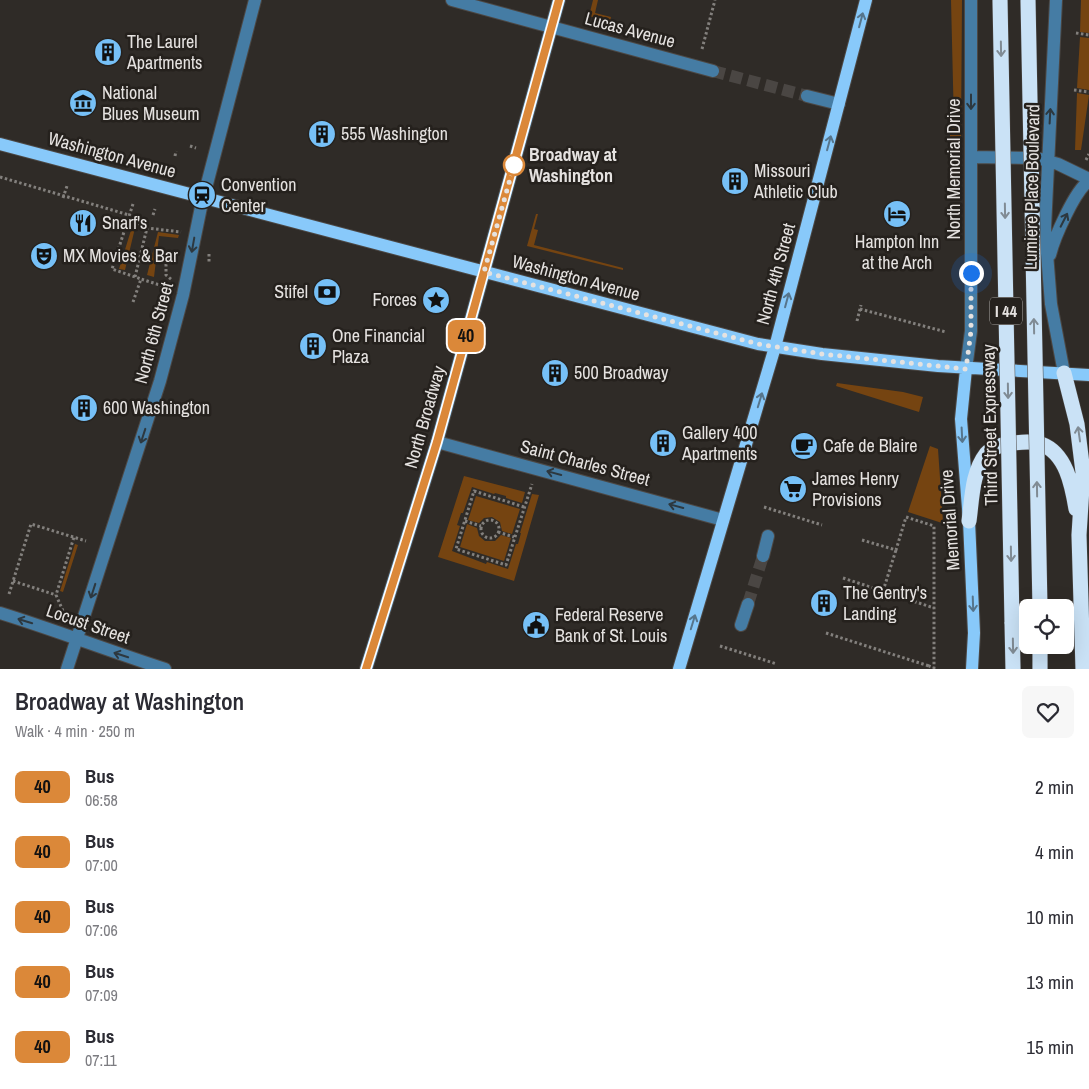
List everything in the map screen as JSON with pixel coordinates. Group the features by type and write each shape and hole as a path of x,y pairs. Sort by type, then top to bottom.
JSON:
{"highway":[{"name":"Third Street Expressway","path":"1000,0 1013,669"},
{"name":"I 44","path":"1028,0 1040,599"},
{"path":"1064,373 1080,440 1083,472 1079,535 1083,669"},
{"path":"969,521 977,473 987,452 995,447 1006,444 1040,444 1054,452 1064,467 1074,497 1079,535"},
{"path":"1040,654 1040,669"}],"main road":[{"name":"North Broadway","path":"366,669 437,442 559,0"},
{"name":"North 4th Street","path":"679,669 775,348 866,0"},
{"name":"Washington Avenue","path":"0,144 775,348 966,369 1089,375"},
{"name":"Memorial Drive","path":"966,369 961,419 969,521 974,633 972,669"}],"street":[{"name":"North 6th Street","path":"67,669 160,381 183,295 203,198 256,0"},
{"name":"Lucas Avenue","path":"452,0 713,70"},
{"name":"North Memorial Drive","path":"966,369 971,331 971,0"},
{"name":"Lumiere Place Boulevard","path":"1056,0 1045,228 1051,304 1064,373"},
{"path":"807,96 839,104"},
{"path":"971,157 1025,157 1047,160 1089,180 1079,191 1056,236 1047,264"},
{"name":"Saint Charles Street","path":"437,442 723,520"},
{"path":"763,556 768,536"},
{"path":"741,625 748,604"},
{"name":"Locust Street","path":"0,613 165,669"}],"path":[{"path":"702,49 715,0"},
{"path":"1076,33 1089,35"},
{"path":"1074,90 1089,92"},
{"path":"190,146 196,148"},
{"path":"175,156 176,151"},
{"path":"1086,160 1089,154"},
{"path":"0,177 129,215"},
{"path":"64,197 67,186"},
{"path":"133,204 112,269 170,288"},
{"path":"153,215 155,210"},
{"path":"127,222 147,228 182,232"},
{"path":"134,277 147,228"},
{"path":"209,254 209,263"},
{"path":"166,264 166,275 174,281"},
{"path":"133,302 141,279"},
{"path":"857,321 861,305"},
{"path":"860,309 946,332"},
{"path":"524,507 474,491 456,549 506,565 515,537 532,481"},
{"path":"764,507 822,525"},
{"path":"826,633 929,668 934,668 934,526 906,517 883,591"},
{"path":"465,521 481,526"},
{"path":"494,521 498,526 498,532 495,536 487,538 482,535 481,526 485,522 494,521"},
{"path":"10,594 31,524 86,541"},
{"path":"498,532 515,537"},
{"path":"63,611 56,595 74,537"},
{"path":"862,540 896,550"},
{"path":"843,578 934,608"},
{"path":"13,581 56,595"},
{"path":"720,646 777,664"}],"shaded area":[{"path":"593,0 598,0 595,13 611,17 610,22 589,16"},
{"path":"951,0 962,0 961,136 950,137 950,126 954,125"},
{"path":"1081,0 1089,0 1089,33 1080,32"},
{"path":"1080,37 1089,38 1089,90 1077,88"},
{"path":"1077,93 1089,95 1081,150 1075,150"},
{"path":"536,214 538,214 534,229 538,230 534,245 623,268 623,270 527,246"},
{"path":"132,227 135,228 125,270 119,269"},
{"path":"158,232 179,235 178,238 159,236 154,277 147,275"},
{"path":"837,383 903,392 923,397 919,412 836,386"},
{"path":"930,446 938,449 942,523 908,512"},
{"path":"464,476 525,492 522,503 506,498 506,496 472,487 457,525 460,526 452,551 486,564 487,562 508,569 516,544 518,544 532,494 539,495 514,581 438,557"},
{"path":"476,496 520,509 512,534 502,531 500,522 492,517 484,518 479,523 468,520"},
{"path":"467,524 477,528 479,536 485,541 495,541 501,535 511,538 504,561 460,547"},
{"path":"75,544 78,545 63,592 60,591"}],"tunnel":[{"path":"713,71 807,96"},
{"path":"748,604 763,556"}],"bus line":[{"name":"40","path":"366,669 437,442 559,0"}],"place":[{"name":"The Laurel Apartments","path":"108,52"},
{"name":"National Blues Museum","path":"83,103"},
{"name":"555 Washington","path":"322,134"},
{"name":"Broadway at Washington","path":"514,165"},
{"name":"Missouri Athletic Club","path":"735,181"},
{"name":"Convention Center","path":"202,195"},
{"name":"Hampton Inn at the Arch","path":"897,214"},
{"name":"Snarf's","path":"83,223"},
{"name":"MX Movies & Bar","path":"44,256"},
{"name":"Stifel","path":"327,292"},
{"name":"Forces","path":"436,300"},
{"name":"One Financial Plaza","path":"313,346"},
{"name":"500 Broadway","path":"555,373"},
{"name":"600 Washington","path":"84,408"},
{"name":"Gallery 400 Apartments","path":"663,443"},
{"name":"Cafe de Blaire","path":"804,446"},
{"name":"James Henry Provisions","path":"793,489"},
{"name":"The Gentry's Landing","path":"824,603"},
{"name":"Federal Reserve Bank of St. Louis","path":"536,625"}],"route":[{"path":"514,165 484,272 764,346 966,369 971,331 971,273"}]}
